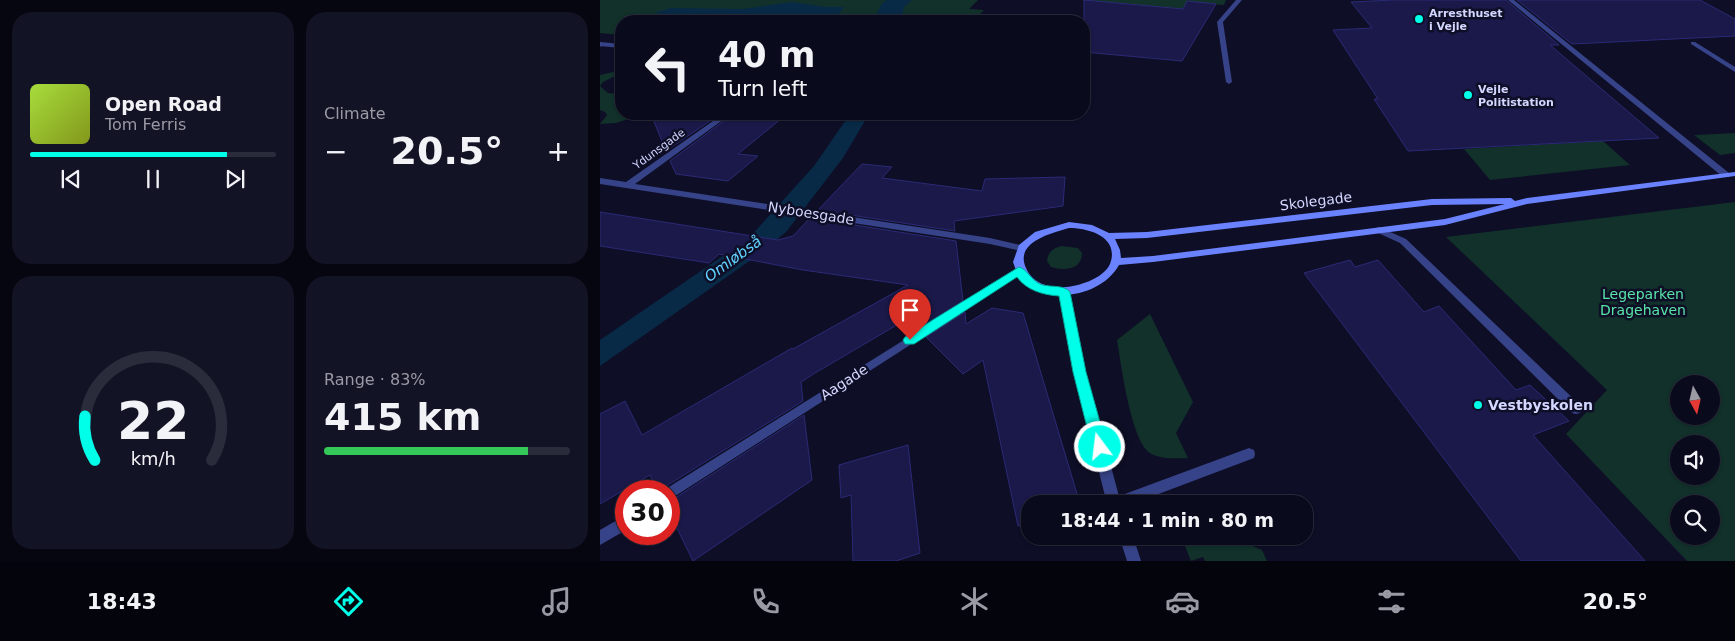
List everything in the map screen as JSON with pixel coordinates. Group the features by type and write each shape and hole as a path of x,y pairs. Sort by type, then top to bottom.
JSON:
{"street":[{"path":"1230,82 1220,22 1239,0"},
{"path":"1511,0 1730,175"},
{"path":"601,44 615,45"},
{"path":"1693,44 1735,70"},
{"name":"Ydunsgade","path":"628,186 719,120"},
{"name":"Skolegade","path":"1108,236 1147,235 1432,202 1527,201 1730,175"},
{"name":"Nyboesgade","path":"600,181 990,241 1021,248"},
{"name":"Skolegade","path":"1116,262 1154,259 1445,222 1527,201"},
{"path":"1069,225 1097,229 1108,236 1116,249 1116,262 1110,273 1095,284 1079,290 1049,291 1036,287 1025,279 1019,270 1017,260 1021,248 1033,236 1050,228 1069,225"},
{"path":"1378,230 1403,241 1576,408"},
{"name":"Aagade","path":"680,487 1019,270"},
{"path":"1064,292 1080,372 1112,495"},
{"path":"1138,495 1249,454"},
{"path":"600,538 615,529"},
{"path":"1129,545 1134,561"}],"green space":[{"path":"600,0 978,0 969,9 984,10 979,15 615,15 615,34 600,33"},
{"path":"1080,0 1226,0 1224,5 1187,2 1183,9"},
{"path":"615,72 615,76 603,82 600,86 600,75"},
{"path":"600,86 608,93 615,94 615,120 625,120 616,123 600,124 607,115 600,110"},
{"path":"1735,133 1735,153 1720,155 1694,135"},
{"path":"1603,141 1630,165 1490,180 1464,149"},
{"name":"Legeparken Dragehaven","path":"1735,202 1735,561 1687,561 1672,545 1720,545 1720,495 1670,495 1670,543 1566,434 1607,390 1446,237"},
{"path":"1061,246 1078,248 1082,253 1081,259 1076,266 1067,269 1051,267 1047,261 1048,255"},
{"path":"1150,314 1193,402 1176,433 1188,458 1163,458 1150,453 1143,446 1132,418 1117,340"},
{"path":"1185,545 1250,545 1262,550 1267,561 1205,561 1203,557 1191,561"}],"water":[{"path":"887,0 912,0 904,7 902,15 876,15 882,3"},
{"path":"792,2 826,7 844,7 838,15 676,15 654,13 671,8 742,9"},
{"name":"Omløbså","path":"846,120 865,120 843,158 786,232 758,255 600,366 600,340 749,238 814,166"}],"building":[{"path":"1084,0 1183,9 1187,1 1216,4 1182,61 1090,53 1090,15 1084,15"},
{"path":"1506,0 1559,45 1550,45 1659,138 1408,151 1374,99 1378,99 1333,30 1372,28 1351,2"},
{"path":"1517,0 1700,0 1735,19 1735,36 1572,44"},
{"path":"653,120 711,120 666,151"},
{"path":"725,120 780,120 738,154 758,156 728,181 676,174 670,161"},
{"path":"862,164 892,167 882,178 982,191 985,179 1065,177 1063,206 954,221 955,231 818,210"},
{"path":"600,212 778,240 793,236 810,218 956,241 963,301 918,329 907,319 815,373 801,382 803,401 676,480 652,480 650,475 641,480 615,480 615,495 600,504 600,414 625,401 642,435 792,348 908,285 803,270 719,254 709,263 600,246"},
{"name":"Vestbyskolen","path":"1350,260 1355,267 1378,260 1424,312 1439,306 1516,390 1530,385 1569,421 1533,435 1645,561 1521,561 1304,273"},
{"path":"992,308 1023,313 1077,495 1021,495 1021,525 1018,526 983,360 963,374 926,337 965,312 966,324"},
{"path":"804,415 812,480 693,561 680,534 680,495"},
{"path":"908,445 920,553 896,561 853,561 851,495 841,498 839,465"}],"place":[{"name":"Arresthuset i Vejle","path":"1419,19"},
{"name":"Vejle Politistation","path":"1468,95"},
{"name":"Vestbyskolen","path":"1478,405"}],"route":[{"path":"910,340 1019,270 1025,279 1036,287 1049,291 1064,292 1080,372 1100,447"}]}
